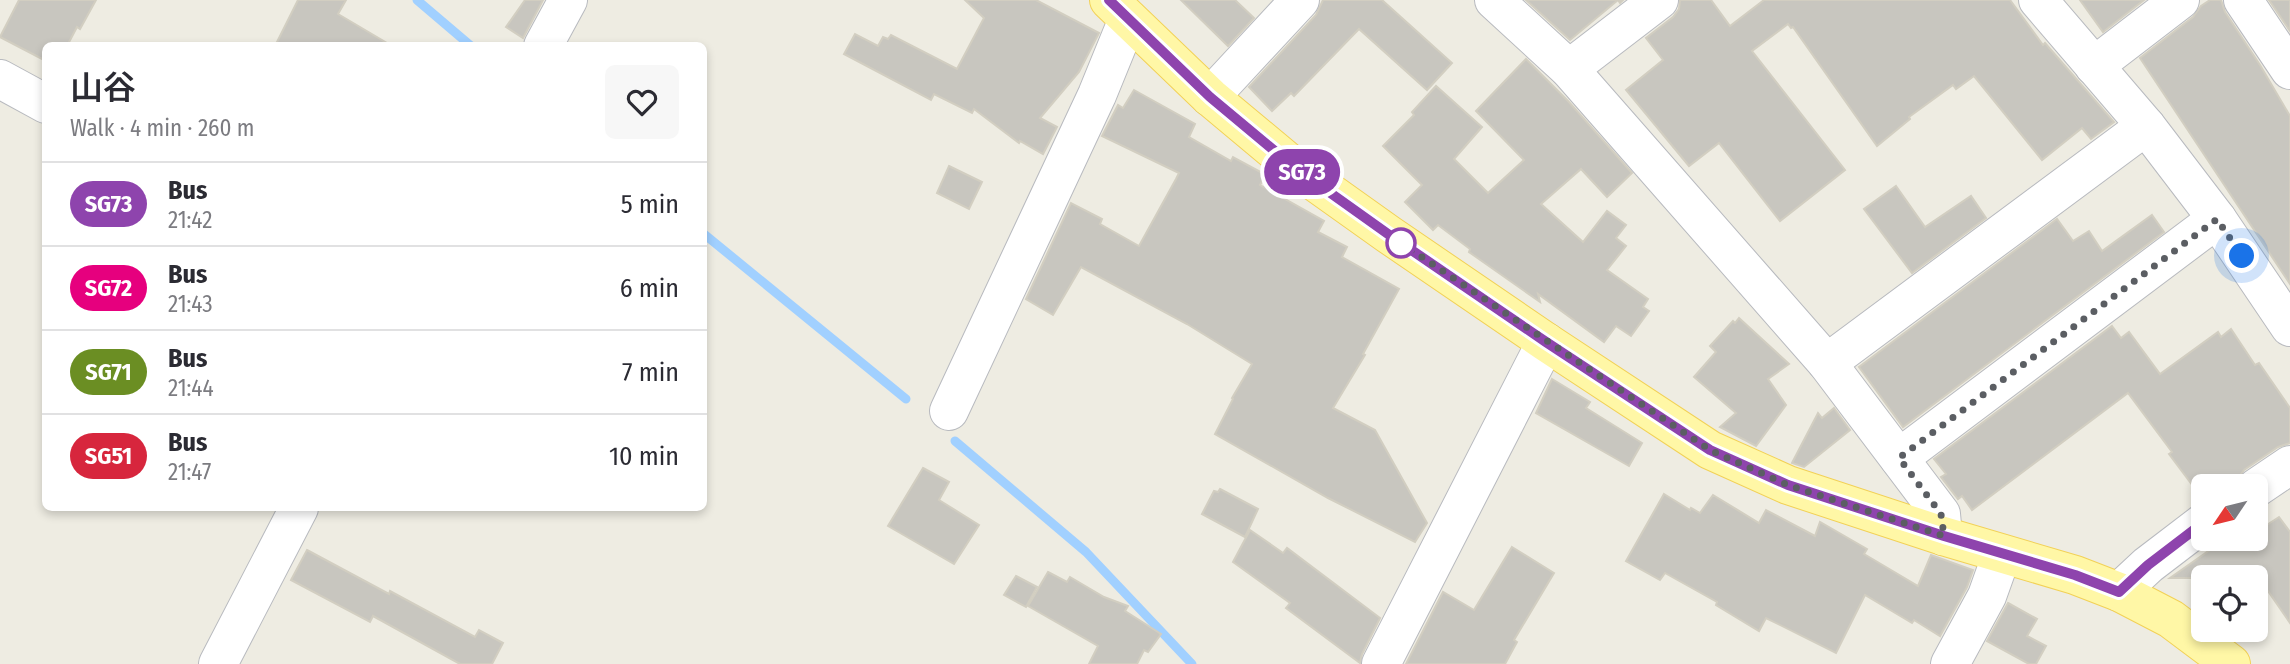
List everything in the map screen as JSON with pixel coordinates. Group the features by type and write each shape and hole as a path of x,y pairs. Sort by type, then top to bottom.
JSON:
{"main road":[{"path":"1118,9 1210,97 1305,174 1546,342 1710,450 1788,485 2075,575 2119,592 2171,619 2231,664"}],"street":[{"path":"546,42 568,0"},
{"path":"1210,97 1300,0"},
{"path":"1494,0 1569,69 1827,363 1941,514 1944,536"},
{"path":"1569,69 1659,0"},
{"path":"2094,66 2180,0"},
{"path":"2243,0 2290,70"},
{"path":"2047,3 2094,66 2146,126 2287,315"},
{"path":"949,411 1097,95 1118,9"},
{"path":"0,79 42,102"},
{"path":"1827,363 2146,126"},
{"path":"1899,458 2217,219"},
{"path":"1381,664 1546,342"},
{"path":"2268,480 2290,465"},
{"path":"218,664 297,511"},
{"path":"2119,592 2148,565 2191,532"},
{"path":"1950,664 1987,596 2002,554"}],"building":[{"path":"19,0 96,0 80,29 77,27 69,42 42,42 42,59 0,37"},
{"path":"298,0 346,0 338,14 385,42 277,42"},
{"path":"525,0 543,0 523,38 506,27"},
{"path":"965,0 1036,0 1099,33 1079,72 1040,118 1057,127 1043,154 1020,141 1019,143 974,109 972,113 934,94 931,100 844,54 855,34 878,46 883,37 888,39 891,35 957,69 984,18"},
{"path":"1181,0 1235,0 1254,18 1228,46"},
{"path":"1323,0 1382,0 1452,63 1427,90 1359,29 1294,96 1291,93 1272,111 1249,87 1316,15"},
{"path":"1526,0 1618,0 1570,40"},
{"path":"1680,0 1711,0 1730,26 1764,0 2010,0 2043,45 2045,43 2114,122 2091,139 2082,128 2042,160 1974,76 1956,89 1953,85 1909,117 1910,119 1877,146 1793,27 1788,24 1752,51 1845,170 1780,221 1719,143 1689,166 1626,90 1663,60 1646,38 1673,17 1679,9"},
{"path":"2080,0 2144,0 2103,32"},
{"path":"2210,0 2221,0 2225,12 2290,116 2290,284 2140,58 2193,17 2201,6"},
{"path":"2269,0 2290,0 2290,31"},
{"path":"1526,59 1568,101 1632,173 1607,197 1581,169 1541,204 1583,242 1607,211 1626,225 1616,238 1626,246 1607,270 1648,299 1643,307 1649,311 1631,336 1616,326 1604,342 1538,294 1540,302 1469,252 1470,249 1438,225 1433,230 1405,202 1422,185 1383,146 1414,115 1412,112 1436,86 1482,127 1454,159 1488,193 1524,160 1476,111"},
{"path":"1134,90 1195,124 1189,137 1231,161 1233,157 1266,175 1260,185 1324,221 1318,232 1347,247 1342,257 1399,289 1363,354 1365,355 1333,408 1375,430 1427,523 1415,542 1328,498 1215,434 1252,364 1187,324 1081,267 1053,315 1026,299 1071,203 1102,219 1100,224 1139,246 1176,179 1179,173 1102,136 1118,105 1123,108"},
{"path":"949,166 982,182 969,209 937,193"},
{"path":"1896,186 1925,227 1971,196 1986,218 1912,273 1864,209"},
{"path":"2152,215 2164,232 1903,427 1859,367 2057,219 2073,241 2089,231 2102,251"},
{"path":"1739,318 1789,364 1768,379 1786,405 1756,446 1720,427 1736,413 1694,377 1716,352 1710,346"},
{"path":"2112,326 2121,338 2129,332 2160,374 2218,332 2221,337 2231,329 2255,365 2259,363 2290,408 2290,443 2278,447 2241,474 2191,474 2191,483 2169,454 2172,452 2128,393 1972,510 1962,496 1958,499 1941,477 1946,474 1934,459"},
{"path":"1552,379 1590,402 1586,408 1642,443 1629,466 1536,413"},
{"path":"1834,408 1850,430 1804,467 1792,463 1818,413 1822,418"},
{"path":"923,468 949,482 939,500 979,525 954,564 888,526"},
{"path":"1220,489 1258,509 1245,537 1202,514 1214,491 1218,492"},
{"path":"1664,494 1700,513 1713,495 1759,523 1766,510 1815,536 1820,522 1867,549 1864,554 1918,586 1931,555 1973,570 1967,587 1940,636 1865,595 1836,653 1766,618 1759,631 1716,605 1717,602 1665,573 1660,580 1626,561"},
{"path":"2279,517 2290,532 2290,623 2268,591 2268,565 2191,565 2191,578 2170,578 2208,551 2268,551 2268,524"},
{"path":"1250,530 1283,553 1287,548 1380,618 1360,663 1286,608 1290,603 1233,562"},
{"path":"1512,547 1554,573 1514,640 1517,642 1505,664 1406,664 1443,592 1474,610"},
{"path":"307,550 475,637 479,630 503,643 492,664 460,664 373,616 370,622 291,580"},
{"path":"1048,572 1067,582 1070,577 1104,597 1128,606 1125,611 1161,634 1148,652 1144,650 1137,664 1089,664 1098,646 1028,606"},
{"path":"1016,576 1037,587 1026,607 1004,595"},
{"path":"2008,603 2037,619 2027,636 2046,646 2036,664 2029,664 1987,641"}],"waterway":[{"path":"417,0 466,42"},
{"path":"707,236 906,399"},
{"path":"955,441 1086,552 1192,664"}],"bus line":[{"name":"SG73","path":"1109,0 1210,97 1294,167 1546,342 1710,450 1788,485 2075,575 2119,592 2191,532"}],"route":[{"path":"1401,243 1710,450 1788,485 1944,536 1941,514 1899,458 2217,219 2242,256"}]}
